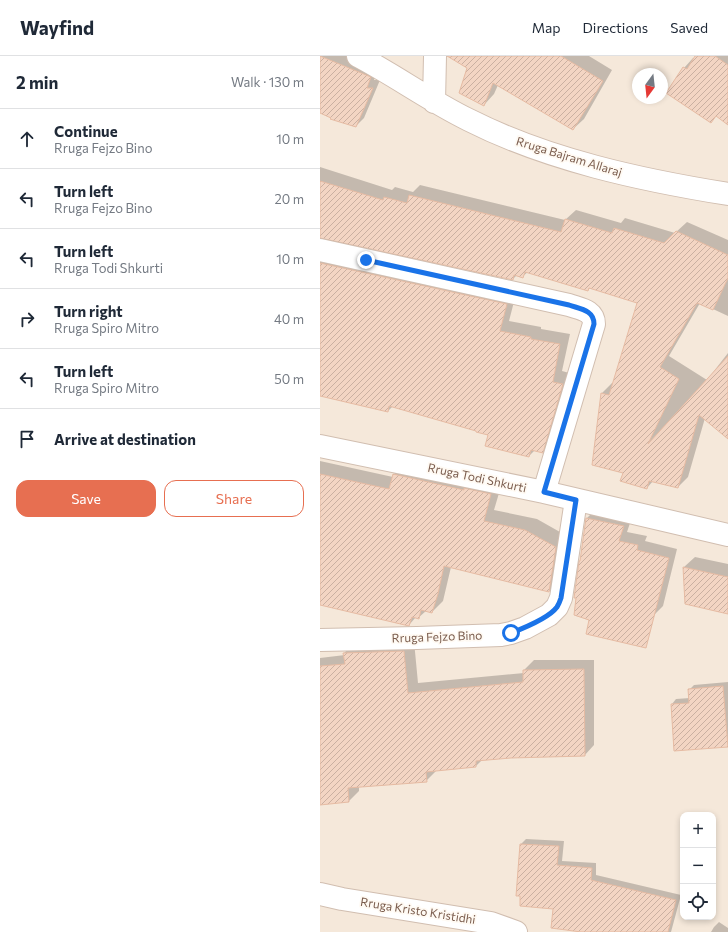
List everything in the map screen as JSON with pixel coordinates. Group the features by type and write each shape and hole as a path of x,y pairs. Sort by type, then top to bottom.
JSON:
{"street":[{"name":"Rruga Bajram Allaraj","path":"358,56 382,69 434,102 468,120 519,143 618,172 728,194"},
{"path":"434,102 435,56"},
{"path":"320,250 569,305 591,314 594,318 594,324 544,492"},
{"name":"Rruga Todi Shkurti","path":"320,446 544,492 728,535"},
{"name":"Rruga Fejzo Bino","path":"320,640 492,636 511,633 525,628 549,615 557,607 561,598 576,500"},
{"name":"Rruga Kristo Kristidhi","path":"320,894 342,899 485,921 516,932"}],"shaded area":[{"path":"320,56 728,56 728,932 320,932"}],"building":[{"path":"320,56 371,77 367,88 373,88 356,127 330,119 331,118 320,113"},
{"path":"447,56 561,56 603,81 573,130 493,83 484,106 459,93 467,68"},
{"path":"695,56 715,56 728,65 728,125 716,116 711,123 668,94 668,90 683,67 687,69"},
{"path":"320,181 383,200 384,197 407,203 409,195 561,232 565,219 612,233 614,228 664,243 676,231 728,255 728,278 713,310 697,303 660,367 679,379 648,444 728,356 728,439 699,415 678,488 649,481 647,489 620,481 623,473 592,465 601,393 609,395 637,303 589,288 588,291 525,272 523,278 514,275 513,280 320,238"},
{"path":"320,263 507,304 500,331 531,337 531,339 560,344 553,382 563,384 543,453 531,450 529,457 485,446 488,435 476,431 389,406 388,412 320,396"},
{"path":"320,474 389,489 393,474 464,490 464,488 491,494 484,521 525,530 556,547 549,592 444,566 432,613 421,610 419,619 412,617 409,626 320,605"},
{"path":"586,518 624,526 619,541 638,545 637,550 669,558 646,648 586,634 589,620 574,615 576,598 574,598"},
{"path":"683,567 728,577 728,614 685,604"},
{"path":"404,651 408,693 523,682 523,670 584,669 585,756 511,758 476,761 476,767 426,772 427,782 348,788 349,802 320,805 320,666 345,664 343,653"},
{"path":"723,686 728,747 674,751 671,704 689,703 688,689"},
{"path":"520,844 559,846 557,865 592,868 591,880 676,900 668,932 581,932 551,928 553,909 520,906 520,896 516,896"}],"route":[{"path":"366,260 569,305 586,311 594,318 594,324 544,492 576,500 561,598 557,607 549,615 525,628 511,633"}]}
